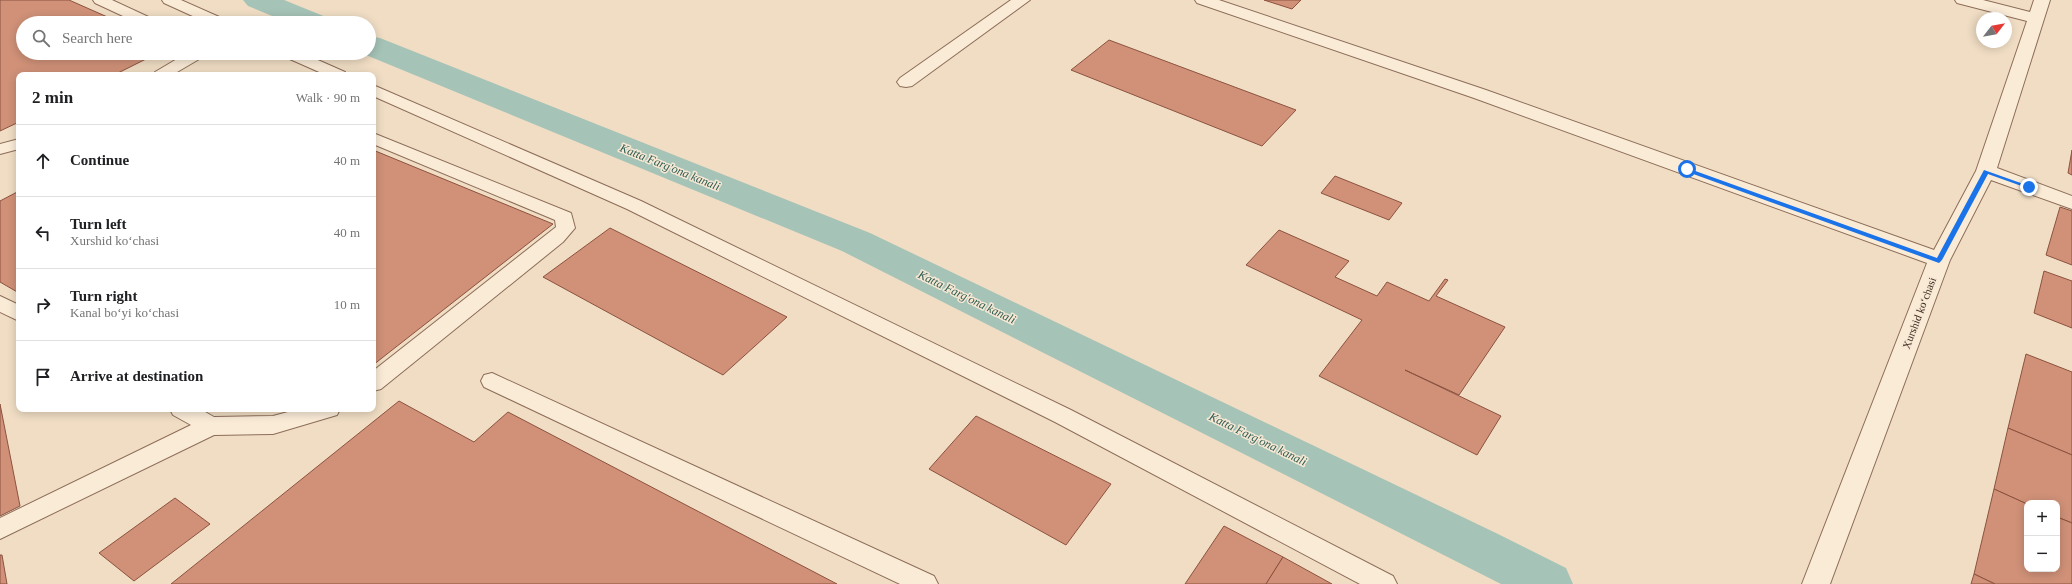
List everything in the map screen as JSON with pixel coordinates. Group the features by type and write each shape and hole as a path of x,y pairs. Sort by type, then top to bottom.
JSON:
{"street":[{"path":"906,82 1022,0"},
{"path":"1203,0 1487,97 1939,260"},
{"path":"1963,0 2038,9"},
{"name":"Xurshid koʻchasi","path":"1816,584 1939,260 1986,171 2038,9"},
{"path":"1986,171 2072,203"}],"lane":[{"path":"100,0 135,16"},
{"path":"169,0 205,16"},
{"path":"167,72 188,60"},
{"path":"305,60 332,72"},
{"path":"376,91 634,205 1063,416 1384,584"},
{"path":"376,139 564,217 566,228 556,238 376,381"},
{"path":"0,149 16,145"},
{"path":"0,303 16,312"},
{"path":"492,381 925,584"},
{"path":"186,412 211,426"},
{"path":"0,529 211,426 273,425 318,412"}],"building":[{"path":"0,0 69,0 105,16 16,16 16,60 144,60 120,72 16,72 16,123 0,131"},
{"path":"1264,0 1301,0 1292,9"},
{"path":"1109,40 1296,110 1262,146 1071,70"},
{"path":"2072,150 2072,175 2068,173"},
{"path":"376,151 553,224 376,363"},
{"path":"1335,176 1402,203 1389,220 1321,193"},
{"path":"16,193 16,291 0,282 0,201"},
{"path":"2060,207 2072,211 2072,265 2046,255"},
{"path":"610,228 787,317 723,375 543,277"},
{"path":"1279,230 1349,261 1335,277 1377,296 1387,282 1429,301 1445,279 1448,280 1436,296 1505,327 1459,395 1405,370 1501,416 1477,455 1319,376 1362,320 1246,265"},
{"path":"2044,271 2072,281 2072,328 2034,313"},
{"path":"2026,354 2072,372 2072,455 2008,428"},
{"path":"399,401 474,442 508,412 837,584 171,584"},
{"path":"0,404 20,506 0,516"},
{"path":"976,416 1111,484 1066,545 929,469"},
{"path":"2008,428 2072,455 2072,523 2060,518 2060,500 2024,500 2024,503 1994,489"},
{"path":"1994,489 2024,503 2024,572 2060,572 2060,518 2072,523 2072,584 1995,584 1974,574"},
{"path":"175,498 210,524 134,581 99,553"},
{"path":"1224,526 1283,557 1266,584 1185,584"},
{"path":"0,555 2,555 7,584 0,584"},
{"path":"1283,557 1332,584 1266,584"},
{"path":"1974,574 1995,584 1971,584"}],"waterway":[{"name":"Katta Farg'ona kanali","path":"258,0 298,16"},
{"name":"Katta Farg'ona kanali","path":"376,48 856,242 1481,549 1548,584"}],"route":[{"path":"1687,169 1939,260 1986,171 2029,187"}]}
